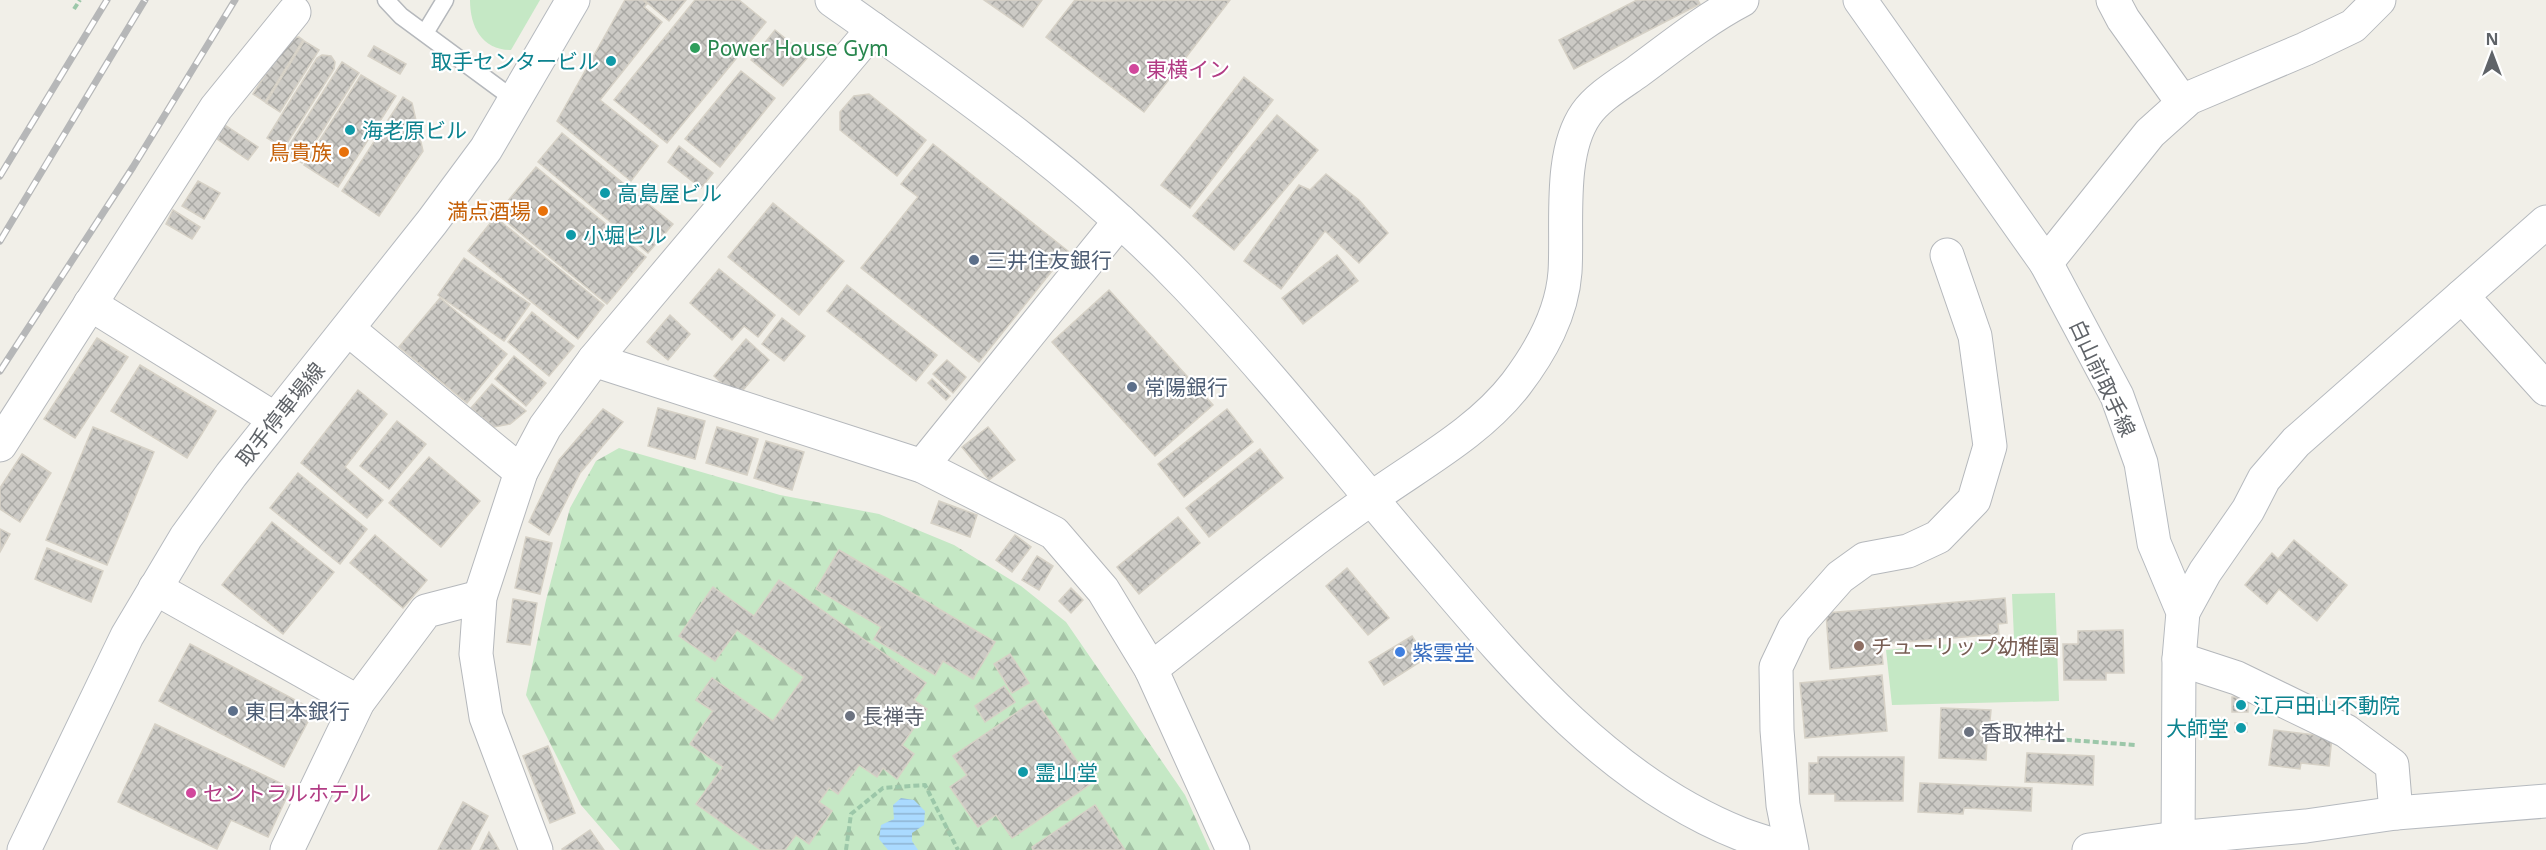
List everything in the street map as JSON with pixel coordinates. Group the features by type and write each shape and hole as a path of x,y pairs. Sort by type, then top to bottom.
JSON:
{"street":[{"name":"取手停車場線","path":"24,850 127,636 186,537 275,419 439,213 486,149 573,0"},
{"path":"832,0 1024,140 1120,221 1184,283 1246,350 1500,651 1560,713 1608,753 1673,799 1740,833 1791,850 1783,805 1777,730 1776,667 1794,629 1840,577 1865,559 1908,551 1938,537 1974,500 1990,446 1975,336 1947,255"},
{"path":"1151,669 1370,498 1479,422 1515,385 1541,348 1558,309 1565,274 1567,193 1572,147 1586,114 1612,91 1718,13 1742,0"},
{"name":"白山前取手線","path":"1860,0 2046,263 2117,396 2141,463 2154,543 2183,612 2177,844"},
{"path":"2113,0 2123,20 2183,103"},
{"path":"2046,263 2150,132 2189,98 2353,26 2379,0"},
{"path":"0,445 216,108 294,12"},
{"path":"533,848 486,717 476,654 480,597 521,472 545,427 594,360 873,29"},
{"path":"922,466 1120,221"},
{"path":"2183,612 2205,572 2248,510 2264,479 2296,442 2546,222"},
{"path":"2462,296 2546,389"},
{"path":"90,304 275,419"},
{"path":"348,329 521,472"},
{"path":"594,360 922,466 1054,533 1103,590 1151,669 1233,850"},
{"path":"155,588 358,702"},
{"path":"287,850 358,702 426,611 480,597"},
{"path":"2180,660 2237,678 2346,731 2392,765 2396,813"},
{"path":"2090,850 2177,844 2396,813 2546,801"}],"lane":[{"path":"386,0 425,33 515,100"},
{"path":"425,33 445,0"}],"path":[{"path":"74,9 80,0"},
{"path":"2003,735 2135,745"},
{"path":"846,850 851,814 883,788 925,785 958,850"}],"green space":[{"path":"470,0 540,0 511,50 492,46 480,35 472,19"},
{"path":"619,448 780,495 879,514 954,545 1021,586 1066,622 1185,795 1210,850 620,850 581,805 526,695 546,600 570,508 596,461"},
{"path":"2055,593 2059,701 1892,705 1886,650 2014,638 2012,594"}],"water":[{"path":"901,798 914,800 925,811 924,825 912,833 912,841 918,850 888,850 879,839 881,825 894,819 893,805"}],"building":[{"name":"取手センタービル","path":"625,0 643,0 647,4 644,7 662,22 600,100 658,146 631,181 557,121"},
{"path":"644,0 686,0 669,21"},
{"path":"695,0 739,0 766,22 667,143 614,100"},
{"path":"984,0 1042,0 1023,27"},
{"path":"1075,0 1230,0 1144,112 1046,37"},
{"path":"1637,0 1698,0 1700,4 1574,69 1559,40"},
{"path":"775,30 808,57 783,86 751,60"},
{"path":"299,37 303,40 265,102 253,94 289,38"},
{"path":"304,41 319,50 280,112 266,103"},
{"path":"374,46 406,64 400,74 368,56"},
{"path":"322,55 331,56 335,62 334,69 284,148 267,138 317,58"},
{"path":"342,62 359,73 302,163 285,152"},
{"path":"741,71 775,98 720,167 685,139"},
{"name":"海老原ビル","path":"361,75 396,96 338,187 304,165"},
{"path":"1244,77 1273,100 1190,208 1161,185"},
{"path":"869,94 926,140 897,176 840,130 840,112 854,96"},
{"path":"403,97 412,103 423,151 379,216 342,191"},
{"path":"1277,115 1318,150 1234,250 1193,216"},
{"path":"225,125 258,147 248,160 217,139"},
{"name":"高島屋ビル","path":"562,133 673,224 648,253 538,162"},
{"path":"933,144 1068,251 979,362 861,268 918,197 901,184"},
{"path":"679,146 713,173 701,188 668,162"},
{"name":"小堀ビル","path":"536,167 646,257 607,304 497,214"},
{"path":"1326,174 1359,200 1388,233 1359,263 1325,231 1281,289 1244,261 1299,185 1310,190"},
{"path":"198,181 220,193 204,219 182,206"},
{"path":"773,203 844,261 799,315 728,257"},
{"path":"173,210 200,227 192,239 166,224"},
{"path":"495,217 604,305 578,339 468,251"},
{"path":"1337,255 1358,281 1303,324 1282,298"},
{"path":"464,258 530,304 504,341 438,295"},
{"path":"719,269 775,315 758,337 744,326 732,340 690,303"},
{"path":"847,285 937,355 916,381 827,311"},
{"path":"1109,290 1213,405 1155,456 1052,342"},
{"path":"440,298 507,354 467,403 399,347"},
{"path":"532,312 574,346 549,376 508,342"},
{"path":"670,315 690,334 668,360 647,342"},
{"path":"782,318 805,336 784,361 762,344"},
{"path":"97,338 128,357 75,438 44,419"},
{"path":"746,339 769,360 737,397 714,376"},
{"path":"514,356 546,383 526,406 495,379"},
{"path":"947,360 966,377 953,393 933,374"},
{"path":"140,365 216,411 187,458 111,411"},
{"path":"932,379 950,396 946,400 928,383"},
{"path":"492,384 526,411 510,424 494,427 471,408"},
{"path":"358,390 387,414 345,467 383,500 367,518 301,463"},
{"path":"658,408 705,421 695,459 648,446"},
{"path":"603,409 623,422 580,473 549,535 529,522 559,460"},
{"path":"1227,409 1253,442 1184,497 1158,464"},
{"path":"397,421 426,444 389,489 360,466"},
{"path":"93,427 154,452 107,565 46,540"},
{"path":"717,427 758,439 747,475 706,463"},
{"path":"988,427 1015,460 989,480 962,447"},
{"path":"766,441 804,452 792,490 754,478"},
{"path":"1260,449 1283,478 1209,537 1186,508"},
{"path":"22,454 51,473 20,522 0,509 0,488"},
{"path":"429,457 480,501 441,547 389,503"},
{"path":"298,473 367,529 340,564 270,508"},
{"path":"939,501 977,515 970,537 931,523"},
{"path":"1178,517 1200,543 1139,594 1117,567"},
{"path":"272,522 334,572 283,634 222,585"},
{"path":"0,529 10,534 0,552"},
{"path":"375,535 427,580 403,608 350,563"},
{"path":"1015,535 1031,547 1012,572 996,560"},
{"path":"526,537 552,543 540,594 515,588"},
{"path":"2294,540 2347,585 2317,621 2279,589 2267,604 2245,585 2272,553 2278,559"},
{"path":"47,548 103,571 91,602 35,579"},
{"path":"839,550 995,642 973,679 943,661 935,675 874,639 881,627 816,589"},
{"path":"1037,556 1053,566 1039,590 1022,580"},
{"path":"1347,568 1389,618 1368,635 1326,586"},
{"name":"長禅寺","path":"779,580 926,683 914,700 927,709 902,745 914,754 897,779 883,768 877,777 859,765 838,794 829,788 819,802 832,811 809,844 796,835 785,850 761,850 696,804 723,767 690,744 713,711 696,700 712,678 773,721 804,677 737,630 715,661 679,636 713,587 754,616"},
{"path":"1071,588 1083,600 1071,613 1059,601"},
{"path":"2005,598 2007,623 1998,624 1999,634 1881,644 1883,664 1830,669 1826,613"},
{"path":"513,599 537,603 530,645 507,642"},
{"path":"2123,630 2124,673 2106,673 2106,680 2064,680 2063,644 2078,644 2078,631"},
{"path":"1412,636 1426,658 1384,685 1369,662"},
{"path":"190,644 314,710 284,767 159,701"},
{"path":"1010,654 1029,683 1012,693 994,664"},
{"path":"1882,675 1887,731 1805,738 1800,683"},
{"path":"1004,686 1015,702 985,722 975,706"},
{"path":"2232,697 2248,697 2248,712 2232,712"},
{"path":"1035,700 1092,783 1012,838 996,815 978,827 950,787 967,775 953,756"},
{"path":"1941,708 1991,710 1990,721 2000,722 1999,741 1987,740 1986,760 1939,758"},
{"name":"大師堂","path":"2235,723 2247,723 2247,732 2235,732"},
{"path":"155,724 291,788 268,837 231,820 217,849 118,802"},
{"path":"2274,730 2332,737 2329,766 2301,763 2300,769 2269,765"},
{"path":"548,746 575,813 550,823 523,756"},
{"path":"2027,753 2094,756 2093,785 2025,782"},
{"path":"1818,757 1904,757 1903,801 1835,801 1835,794 1809,794 1809,763 1818,763"},
{"path":"1920,783 2032,788 2031,811 1964,808 1963,814 1918,812"},
{"path":"463,802 488,816 470,850 438,850"},
{"path":"1095,805 1125,850 1033,850 1032,847"},
{"path":"590,830 604,850 562,849"},
{"path":"489,832 499,850 480,850"}],"railway":[{"path":"0,176 107,0"},
{"path":"0,241 145,0"},
{"path":"0,371 133,167 235,0"}],"place":[{"name":"Power House Gym","path":"695,48"},
{"name":"取手センタービル","path":"611,61"},
{"name":"東横イン","path":"1134,69"},
{"name":"海老原ビル","path":"350,130"},
{"name":"鳥貴族","path":"344,152"},
{"name":"高島屋ビル","path":"605,193"},
{"name":"満点酒場","path":"543,211"},
{"name":"小堀ビル","path":"571,235"},
{"name":"三井住友銀行","path":"974,260"},
{"name":"常陽銀行","path":"1132,387"},
{"name":"チューリップ幼稚園","path":"1859,646"},
{"name":"紫雲堂","path":"1400,652"},
{"name":"江戸田山不動院","path":"2241,705"},
{"name":"東日本銀行","path":"233,711"},
{"name":"長禅寺","path":"850,716"},
{"name":"大師堂","path":"2241,728"},
{"name":"香取神社","path":"1969,732"},
{"name":"霊山堂","path":"1023,772"},
{"name":"セントラルホテル","path":"191,793"}]}
